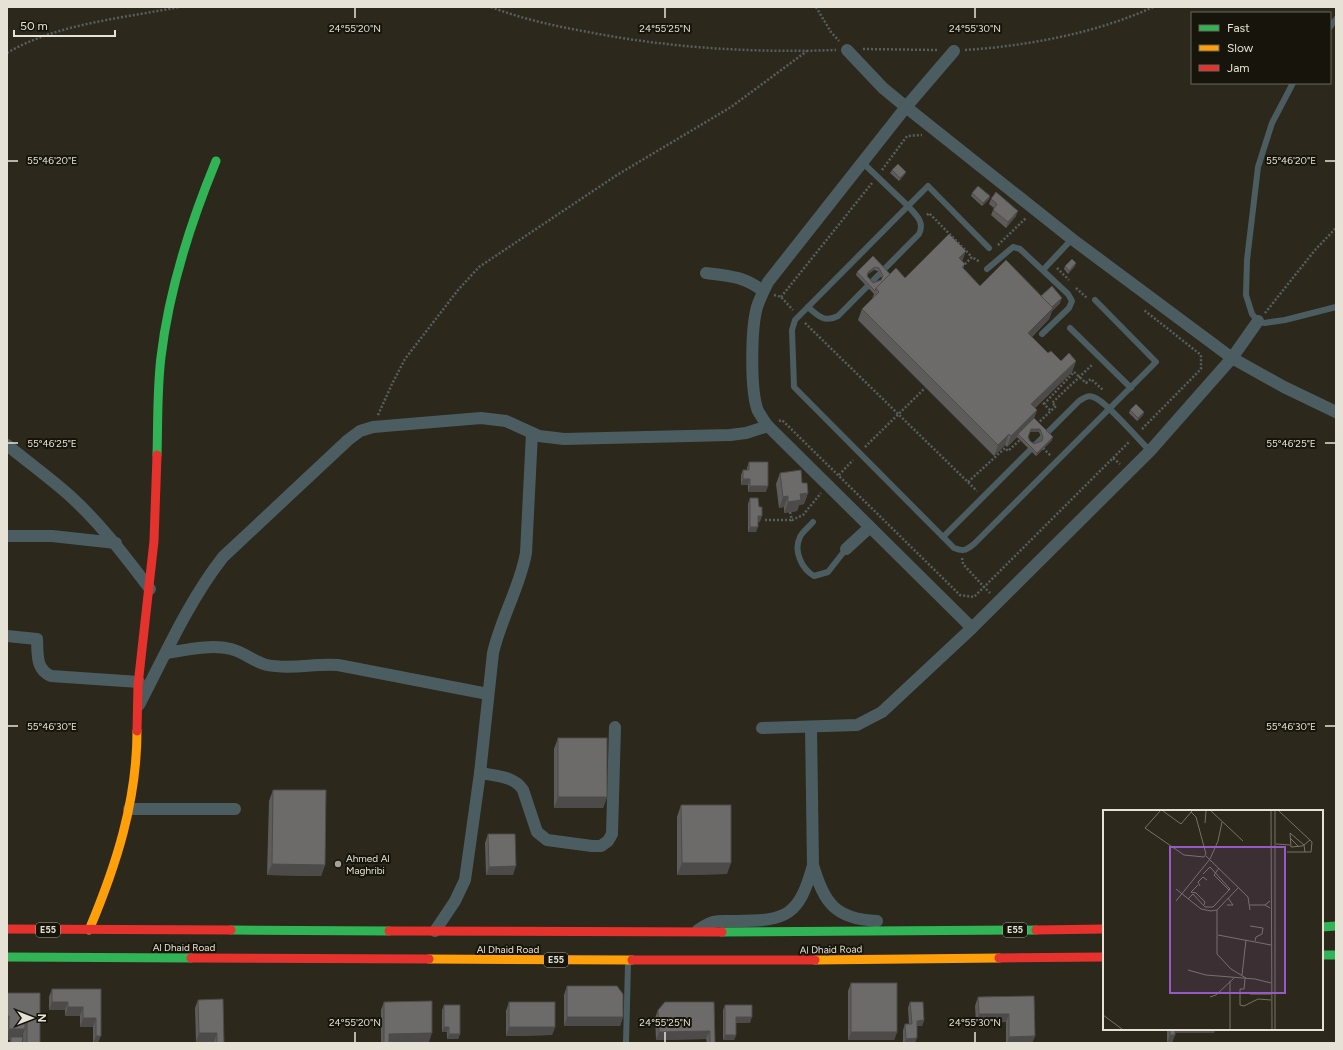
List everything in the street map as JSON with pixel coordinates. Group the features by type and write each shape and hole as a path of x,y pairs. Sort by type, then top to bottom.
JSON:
{"main road":[{"path":"89,930 106,890 121,845 135,775 136,710 150,589 155,520 159,393 166,324 174,284 190,224 216,161"},
{"path":"1323,927 1336,926"},
{"name":"Al Dhaid Road","path":"7,929 695,932"},
{"name":"E55","path":"695,932 926,932 1103,929"},
{"path":"1323,955 1336,955"},
{"name":"Al Dhaid Road","path":"7,957 628,961 1103,957"}],"street":[{"path":"847,50 883,88 906,107 1072,239 1232,358 1284,387 1336,412"},
{"path":"954,51 906,107 862,162 763,291 757,308 754,330 753,372 754,394 758,410 768,426 972,628"},
{"path":"706,273 742,278 752,282 763,291"},
{"path":"762,728 857,726 869,720 895,700 999,602 1150,451 1232,358 1258,321"},
{"path":"136,710 194,598 208,576 223,558 348,440 360,431 373,427 495,418 518,425 532,433 546,438 564,439 730,435 746,433 768,426"},
{"path":"434,931 455,901 465,880 480,773 491,665 497,634 518,583 526,553 532,433"},
{"path":"7,445 69,495 116,543 150,589"},
{"path":"846,549 870,527"},
{"path":"7,536 52,536 116,543"},
{"path":"7,636 38,639 38,661 44,673 51,676 139,682"},
{"path":"166,653 222,647 232,649 254,661 267,665 281,667 323,664 338,665 488,694"},
{"path":"480,773 506,778 520,784 537,832 541,837 553,842 601,846 608,841 612,834 615,727"},
{"path":"811,727 813,865 818,883 825,896 834,908 846,916 862,921 904,923 926,932"},
{"path":"129,809 235,809"},
{"path":"695,932 712,921 772,920 793,909 802,896 813,865"}],"lane":[{"path":"1292,84 1272,123 1264,144 1254,189 1247,260 1246,295 1252,314 1258,321 1264,323 1278,322 1336,307"},
{"path":"808,307 824,319 831,319 838,316 919,234 922,228 920,221 908,206 862,162"},
{"path":"989,248 928,186 795,320 792,330 794,387 954,548 967,551 1156,362 1093,298"},
{"path":"1043,270 1072,239"},
{"path":"987,269 1013,247 1020,249 1068,294 1072,301 1069,308 1042,334"},
{"path":"1070,328 1131,388"},
{"path":"943,537 1079,401 1087,396 1095,397 1110,409 1150,451"},
{"path":"813,522 800,536 798,545 802,566 808,573 814,576 828,572 846,549"},
{"path":"626,1043 628,961"}],"path":[{"path":"7,53 37,37 59,31 179,7"},
{"path":"491,7 510,14 570,29 629,40 708,48 807,51 909,49 954,51 996,47 1082,32 1115,22 1153,7"},
{"path":"816,7 831,32 847,50"},
{"path":"373,427 392,384 406,359 458,290 479,267 617,175 731,107 807,51"},
{"path":"781,297 908,136 924,135"},
{"path":"1020,212 1032,222"},
{"path":"920,221 929,213 972,256"},
{"path":"1258,321 1315,250 1336,228"},
{"path":"1051,261 1088,299 1093,298"},
{"path":"763,291 781,297 983,497"},
{"path":"768,426 782,420 960,595 974,597 1201,369 1201,355 1139,306"},
{"path":"1033,427 1056,406 1052,402 1099,357"},
{"path":"1060,421 1042,403 1074,372 1086,383 1091,379 1115,403"},
{"path":"839,475 925,388"},
{"path":"968,482 1005,448 1008,451 1028,433"},
{"path":"1113,458 1128,472"},
{"path":"765,520 792,520 802,515 828,485"},
{"path":"790,512 792,520"},
{"path":"962,551 963,564 999,602"}],"building":[{"path":"898,164 906,172 900,178 892,170"},
{"path":"978,186 990,196 983,203 972,193"},
{"path":"996,192 1018,211 1008,222 993,210 997,204 991,199"},
{"path":"949,234 966,251 959,258 965,264 962,267 980,286 1006,260 1053,308 1028,333 1048,353 1051,351 1061,361 1069,353 1076,361 1031,404 1037,410 1011,436 1009,434 998,445 862,309 879,292 876,288 896,268 905,278"},
{"path":"873,256 890,274 876,288 875,291 857,272","holes":["875,267 879,268 883,276 881,280 873,283 867,276 868,272"]},
{"path":"1072,259 1076,263 1069,271 1065,266"},
{"path":"1052,286 1062,298 1052,307 1041,296"},
{"path":"1136,404 1144,412 1138,418 1130,410"},
{"path":"1034,418 1053,437 1037,453 1018,434","holes":["1031,429 1040,429 1043,437 1042,441 1034,444 1028,437"]},
{"path":"749,462 768,462 768,486 750,486 750,479 743,479 743,470 749,470"},
{"path":"801,470 802,483 807,483 808,493 800,494 801,500 788,502 788,496 783,497 780,473"},
{"path":"750,498 758,498 759,507 762,507 762,516 758,516 758,527 750,527"},
{"path":"558,738 607,738 607,797 558,797"},
{"path":"273,790 326,790 325,865 272,864"},
{"path":"681,805 731,805 731,863 682,863"},
{"path":"488,834 515,834 516,866 489,867"},
{"path":"851,983 897,983 897,1032 851,1032"},
{"path":"567,986 617,986 623,994 623,1017 567,1017"},
{"path":"52,989 101,989 101,1036 96,1036 96,1018 83,1018 83,1007 68,1007 68,1002 52,1002"},
{"path":"7,993 40,993 40,1043 27,1043 27,1015 25,1015 25,1029 9,1029 9,1016 7,1016"},
{"path":"1034,996 1035,1036 1009,1037 1009,1014 979,1014 978,997"},
{"path":"223,999 224,1043 217,1043 217,1033 199,1033 198,1000"},
{"path":"432,1001 432,1033 389,1034 389,1043 384,1043 384,1002"},
{"path":"509,1002 555,1002 555,1027 509,1027"},
{"path":"665,1002 714,1002 715,1043 710,1043 710,1031 659,1032 658,1010"},
{"path":"910,1002 923,1002 924,1020 917,1021 917,1038 906,1039 905,1024 912,1024"},
{"path":"444,1005 460,1005 460,1034 449,1034 449,1027 444,1027"},
{"path":"725,1005 752,1005 752,1017 736,1017 736,1035 725,1035"},
{"path":"1170,1030 1175,1030 1175,1035 1170,1035"},
{"path":"11,1037 23,1037 22,1043 11,1043"}],"traffic: fast":[{"path":"157,455 160,369 169,307 189,233 216,161"},
{"path":"1323,927 1336,926"},
{"path":"231,930 389,931"},
{"path":"722,932 1036,930"},
{"path":"1323,955 1336,955"},
{"path":"7,957 191,958"}],"traffic: slow":[{"path":"89,930 108,882 123,833 133,783 137,731"},
{"path":"815,960 999,958"},
{"path":"429,959 632,960"}],"traffic: jam":[{"path":"137,731 138,685 154,541 157,455"},
{"path":"7,929 231,930"},
{"path":"1036,930 1103,929"},
{"path":"389,931 722,932"},
{"path":"999,958 1103,957"},
{"path":"191,958 429,959"},
{"path":"632,960 815,960"}],"place":[{"name":"Ahmed Al Maghribi","path":"338,864"}]}
